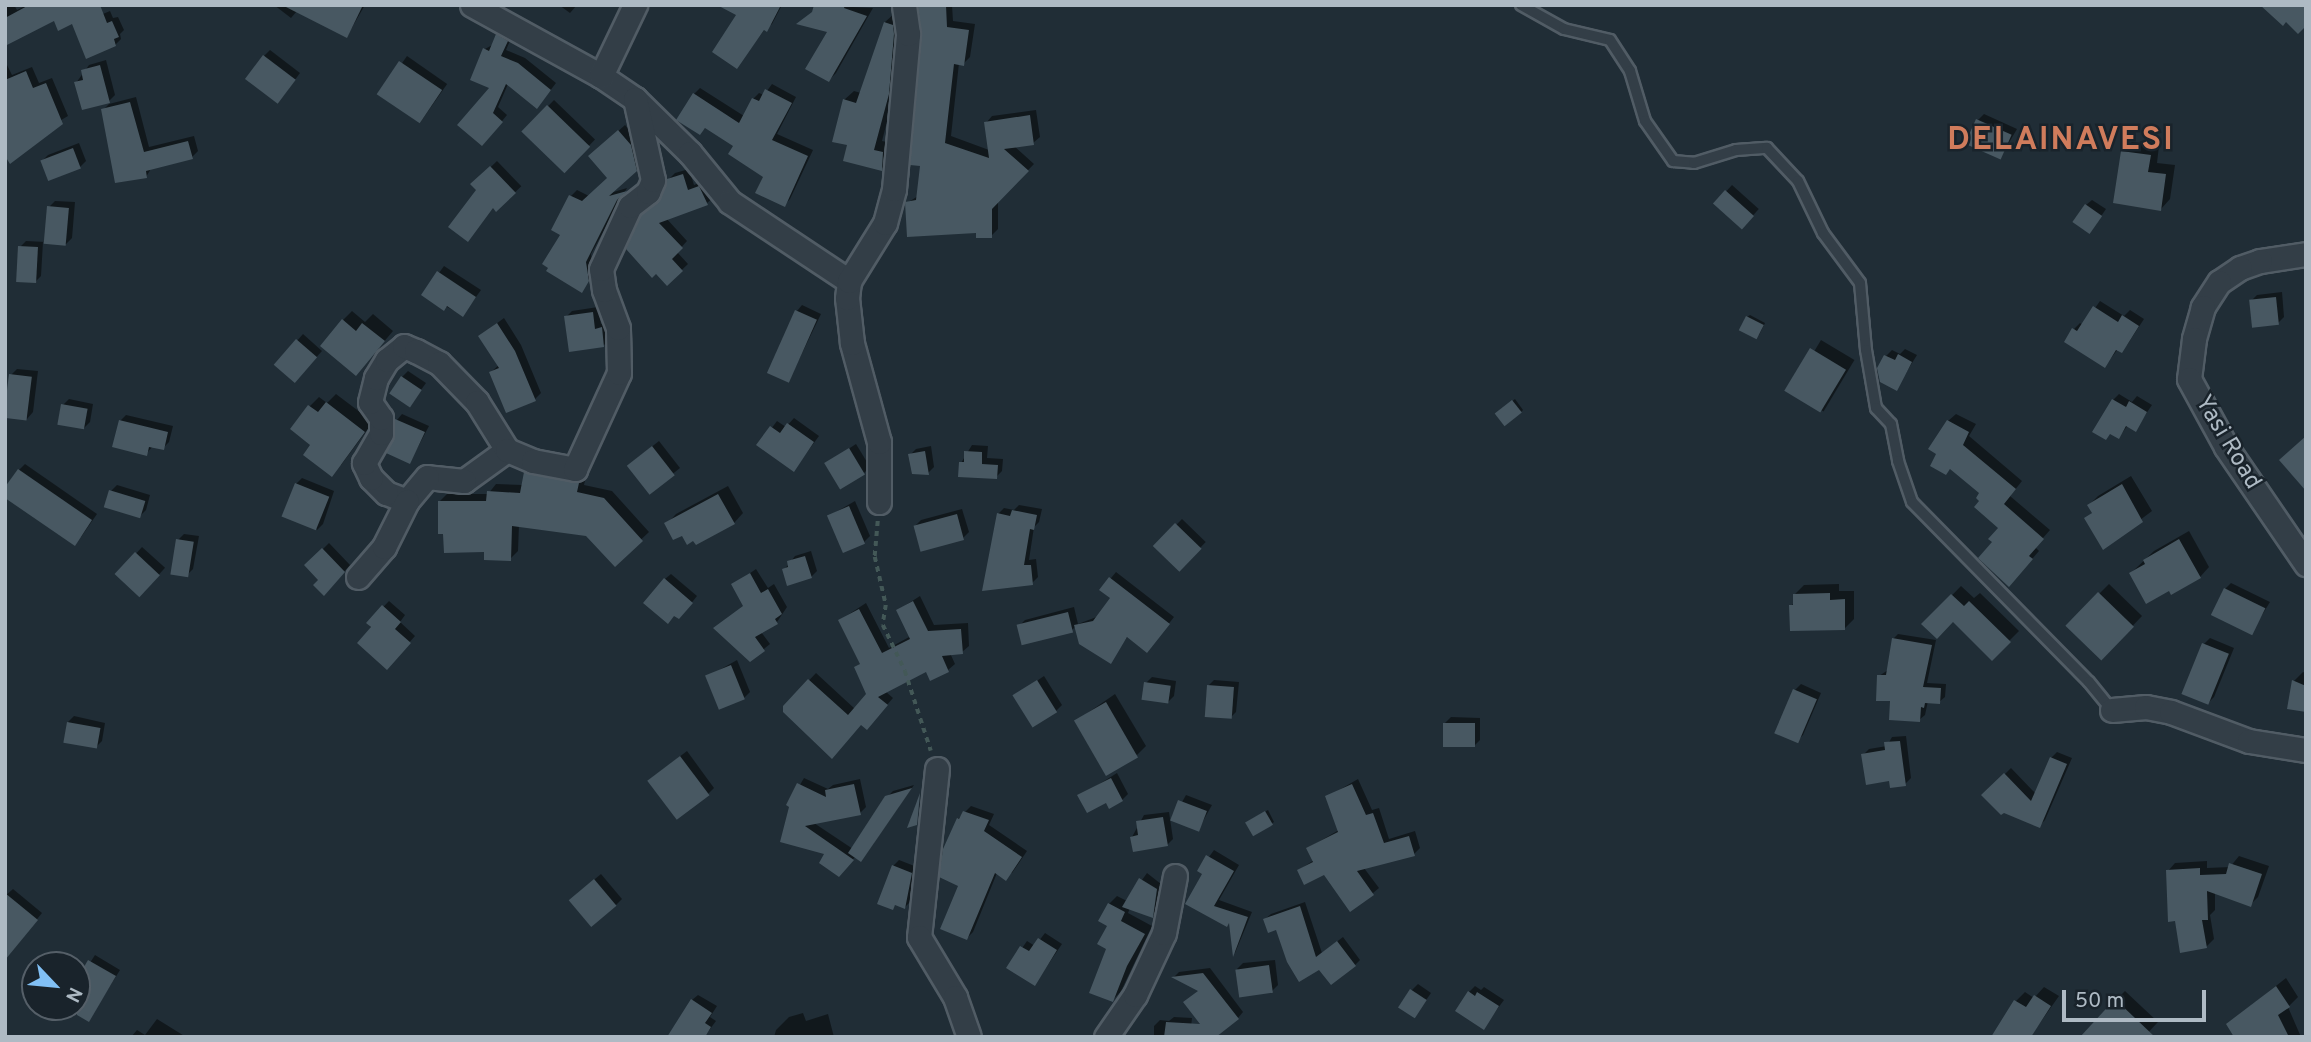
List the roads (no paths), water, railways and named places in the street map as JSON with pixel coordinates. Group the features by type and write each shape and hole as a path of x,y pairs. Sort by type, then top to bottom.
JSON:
{"street":[{"path":"472,5 601,76 635,99 690,153 730,202 849,281"},
{"path":"601,76 635,5"},
{"path":"879,502 878,442 852,343 847,298 849,281 885,223 894,189 908,34 904,5"},
{"path":"407,501 386,493 371,478 364,463 381,433 381,418 370,402 376,378 387,360 404,346 439,363 477,402 507,450 533,461 575,469 619,373 618,328 604,290 601,269 630,206 648,192 653,180 635,99"},
{"name":"Yasi Road","path":"2306,254 2260,261 2239,268 2219,282 2203,307 2193,339 2189,379 2226,447 2306,564"},
{"path":"358,577 384,547 407,501 427,477 464,481 507,450"},
{"path":"2112,710 2146,708 2171,712 2249,741 2306,750"},
{"path":"937,769 919,937 955,997 969,1037"},
{"path":"1106,1037 1135,995 1164,933 1175,876"}],"lane":[{"path":"1521,5 1564,29 1609,40 1630,71 1645,121 1673,161 1694,163 1736,150 1767,148 1798,181 1824,233 1860,283 1866,350 1876,408 1891,424 1898,461 1912,502 2089,682 2112,710"}],"district":[{"name":"DELAINAVESI","path":"2061,141"}]}
